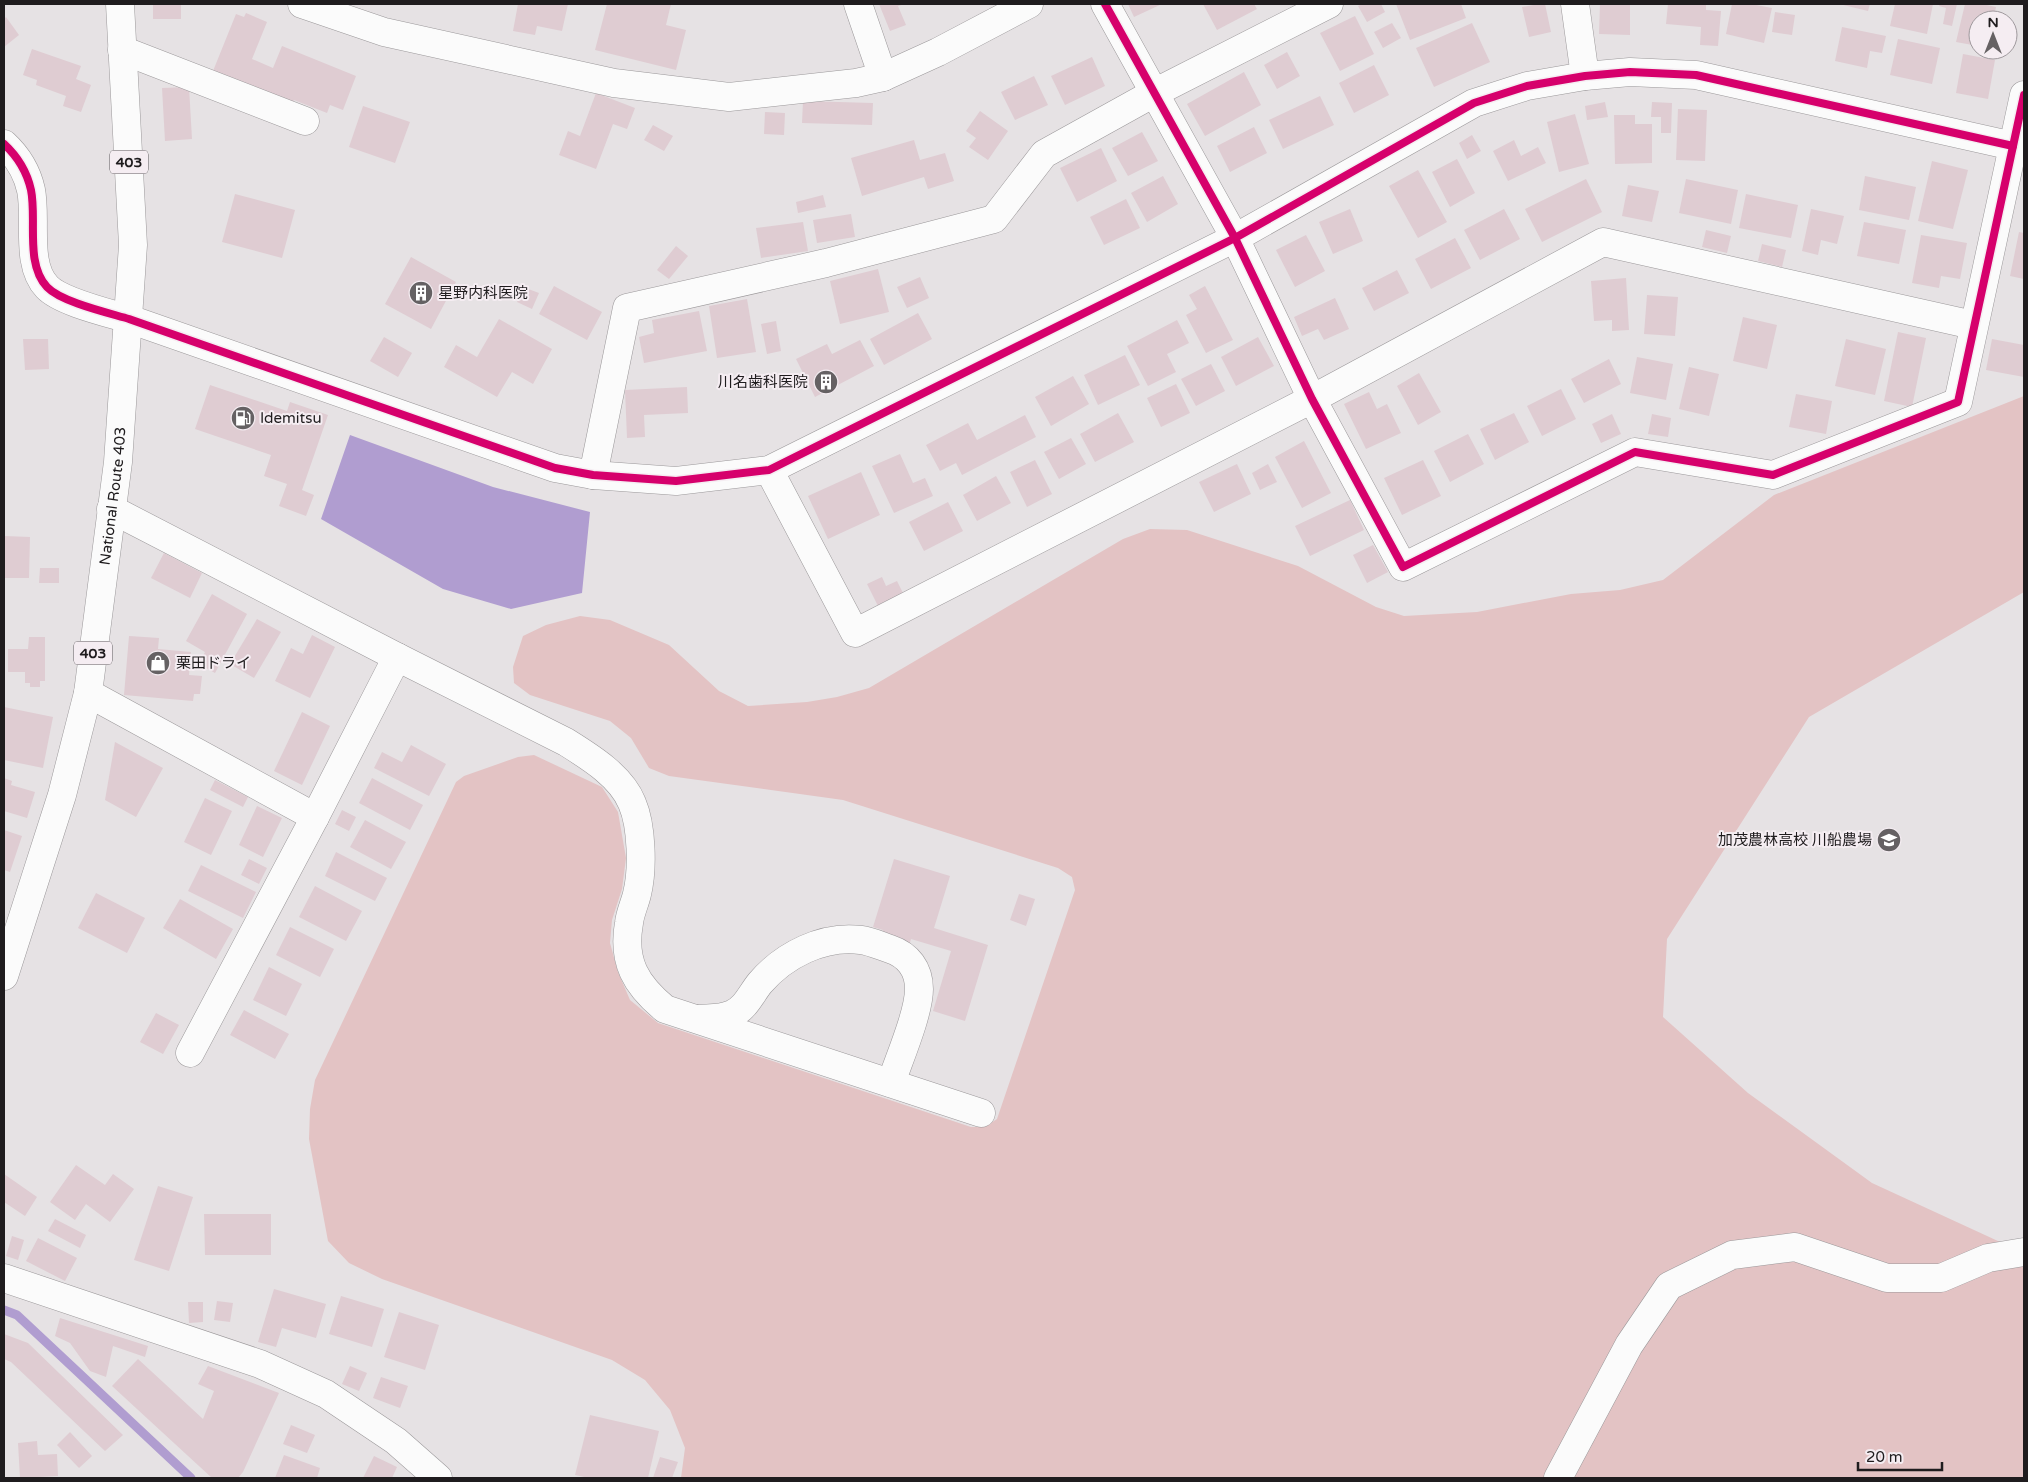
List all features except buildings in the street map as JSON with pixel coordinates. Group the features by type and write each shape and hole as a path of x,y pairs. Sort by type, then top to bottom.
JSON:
{"main road":[{"name":"National Route 403","path":"4,976 62,795 88,693 118,462 134,245 120,4"},
{"path":"302,4 384,32 614,83 729,97 856,83 883,77 938,52 1029,4"},
{"path":"858,4 883,77"},
{"path":"1105,4 1235,238 1312,399 1403,567 1635,452 1773,475 1958,402 2024,95"},
{"path":"593,475 627,308 826,263 994,219 1044,154 1154,92 1329,4"},
{"path":"1575,4 1585,76"},
{"path":"122,50 304,121"},
{"path":"4,144 17,156 31,189 35,265 47,287 71,301 129,319 555,468 593,475 676,481 769,470 1235,238 1474,103 1527,86 1585,76 1630,72 1696,75 2014,146"},
{"path":"769,470 855,633 1312,399 1603,242 1974,325"},
{"path":"111,508 397,657 566,742 590,756 613,776 632,803 638,827 642,861 638,892 628,922 627,946 632,970 646,993 665,1009 982,1113"},
{"path":"190,1053 315,818 397,657"},
{"path":"88,693 315,818"},
{"path":"694,1019 716,1018 733,1014 747,1002 760,983 780,964 804,949 830,940 861,940 902,953 912,963 919,988 914,1014 891,1084"},
{"path":"1558,1478 1630,1345 1669,1286 1732,1255 1795,1247 1887,1278 1941,1278 1988,1258 2024,1252"},
{"path":"4,1278 260,1364 326,1394 396,1441 438,1478"}],"shaded area":[{"path":"2024,396 2024,592 1809,717 1667,939 1663,1017 1748,1093 1872,1183 2024,1253 2024,1478 681,1478 685,1448 670,1410 645,1380 612,1360 382,1279 349,1263 328,1241 309,1139 310,1109 315,1080 456,782 464,776 518,757 534,755 602,787 618,812 626,858 622,889 612,920 610,943 618,972 630,1000 658,1023 971,1127 985,1127 997,1119 1075,890 1072,877 1058,868 843,800 669,776 649,768 631,738 610,721 530,695 514,683 513,667 523,636 546,625 580,616 610,620 669,645 719,691 748,706 807,702 837,697 869,688 1123,539 1150,529 1187,530 1298,566 1376,607 1404,616 1477,612 1571,594 1620,590 1663,580 1774,495"},
{"path":"350,435 493,487 590,512 582,593 511,609 443,589 321,519"}],"waterway":[{"path":"4,1310 17,1315 191,1478"}],"cycle path":[{"path":"1105,4 1235,238 1312,399 1403,567 1635,452 1773,475 1958,402 2024,95"},
{"path":"4,144 21,165 31,190 34,254 40,277 47,287 63,297 555,468 593,475 676,481 769,470 1235,238 1474,103 1527,86 1585,76 1630,72 1696,75 2013,146"}],"place":[{"name":"星野内科医院","path":"421,293"},
{"name":"川名歯科医院","path":"826,382"},
{"name":"Idemitsu","path":"243,418"},
{"name":"栗田ドライ","path":"158,663"},
{"name":"加茂農林高校 川船農場","path":"1889,840"}]}
